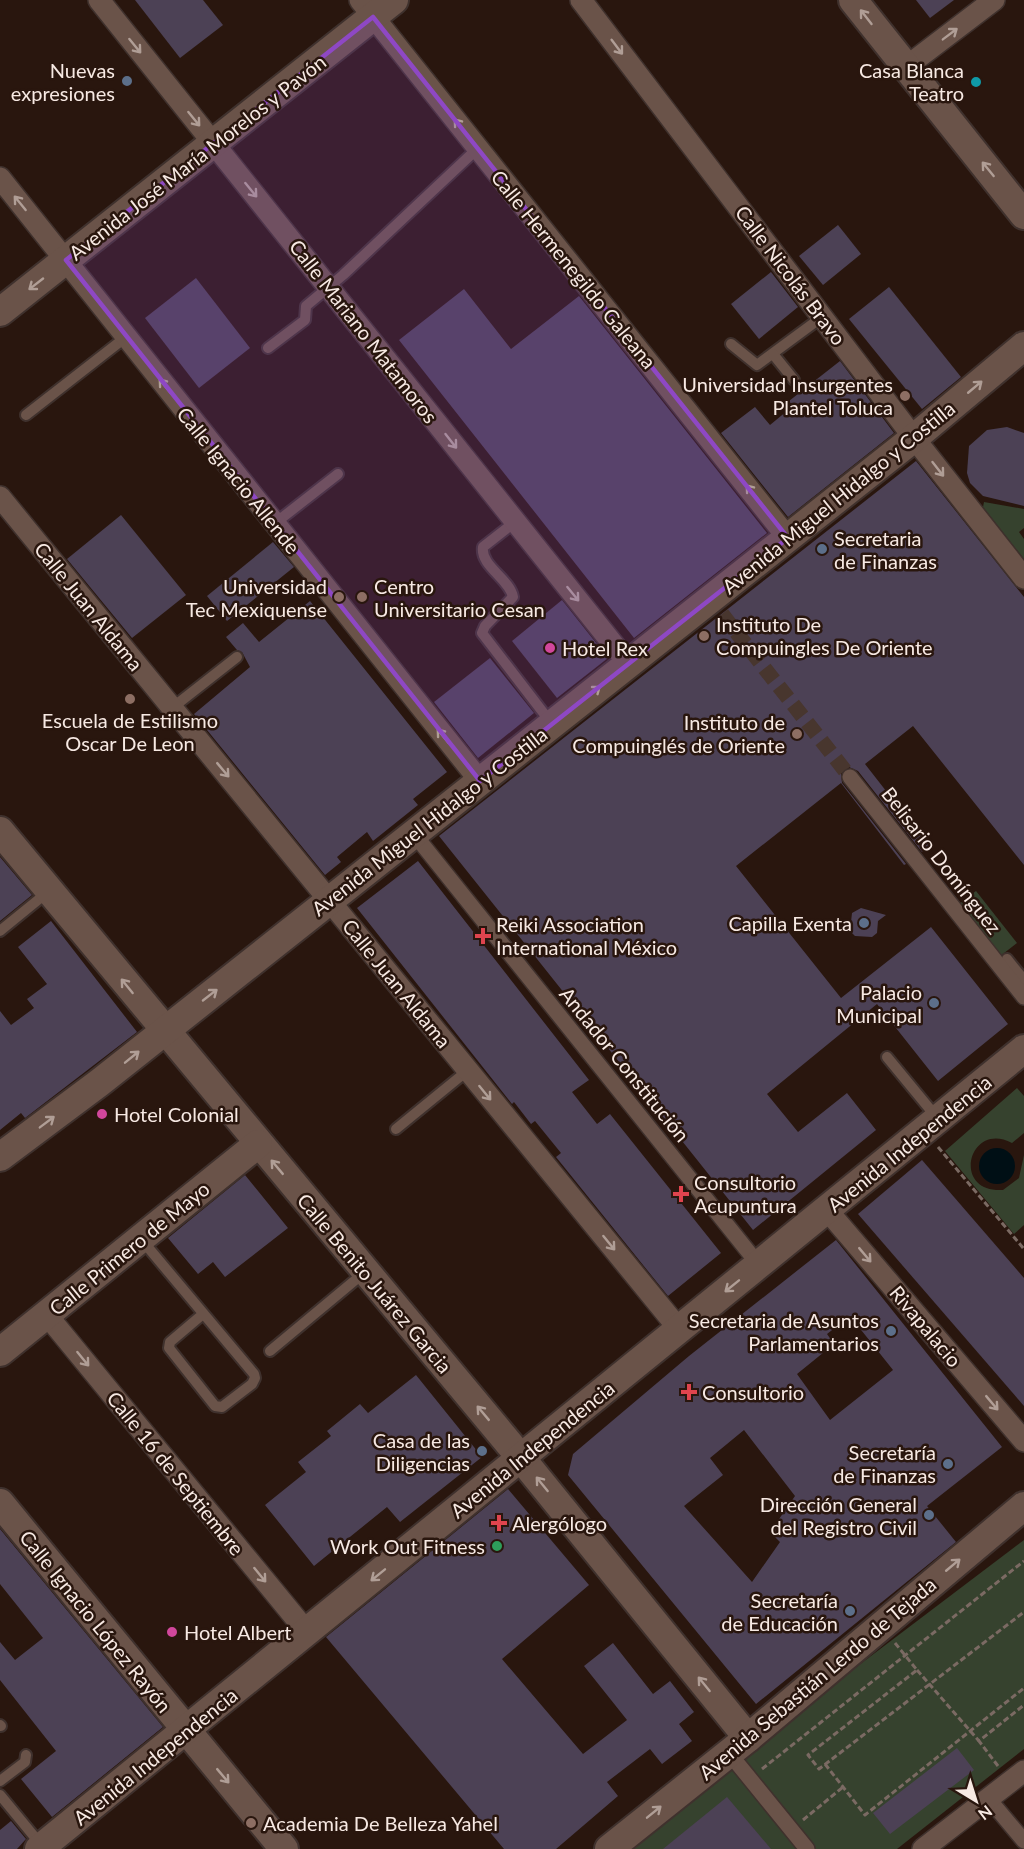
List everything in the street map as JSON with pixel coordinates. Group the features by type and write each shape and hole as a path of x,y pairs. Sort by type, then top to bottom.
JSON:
{"main road":[{"path":"853,0 1024,215"},
{"name":"Avenida José María Morelos y Pavón","path":"0,312 215,144 375,6"},
{"name":"Avenida Miguel Hidalgo y Costilla","path":"0,1157 164,1031 628,664 714,604 788,538 914,438 1024,346"},
{"name":"Calle Benito Juárez Garcia","path":"0,831 521,1458 738,1745"},
{"name":"Avenida Independencia","path":"41,1848 827,1210 937,1132 1024,1049"},
{"name":"Calle Primero de Mayo","path":"0,1352 258,1144"},
{"name":"Calle Ignacio López Rayón","path":"0,1503 284,1849"},
{"name":"Avenida Sebastián Lerdo de Tejada","path":"609,1849 738,1745 1024,1506"}],"street":[{"name":"Calle Mariano Matamoros","path":"99,0 628,664"},
{"name":"Calle Nicolás Bravo","path":"582,0 914,438 1024,578"},
{"path":"906,67 994,0"},
{"name":"Calle Hermenegildo Galeana","path":"375,6 478,148 788,538"},
{"name":"Calle Ignacio Allende","path":"0,178 480,782"},
{"name":"Calle Juan Aldama","path":"0,497 679,1329"},
{"name":"Belisario Domínguez","path":"850,777 1024,997"},
{"name":"Andador Constitución","path":"414,834 759,1265"},
{"name":"Rivapalacio","path":"827,1210 1024,1441"},
{"name":"Calle 16 de Septiembre","path":"46,1314 307,1632"},
{"path":"738,1745 750,1778 807,1849"},
{"path":"923,1849 1017,1776"},
{"path":"988,1798 1024,1841"}],"lane":[{"path":"268,348 305,320 306,306 478,148"},
{"path":"731,344 757,366 822,317"},
{"path":"26,415 126,337"},
{"path":"773,354 794,380"},
{"path":"274,524 338,474"},
{"path":"515,522 483,547 483,555 513,593 513,597 485,626 482,633 552,725"},
{"path":"172,708 237,657"},
{"path":"0,931 49,891"},
{"path":"1007,959 1024,980"},
{"path":"888,1057 937,1132"},
{"path":"396,1129 467,1071"},
{"path":"141,1238 203,1314 255,1378 252,1384 222,1407 215,1406 169,1348 170,1342 203,1314"},
{"path":"270,1351 365,1272"},
{"path":"0,1781 25,1762 26,1755"},
{"path":"0,1795 41,1848"}],"path":[{"path":"937,1132 1023,1247"},
{"path":"750,1778 1024,1562"},
{"path":"917,1670 808,1755 819,1769 1024,1612"},
{"path":"905,1656 979,1741 1017,1776"},
{"path":"825,1764 865,1815 1024,1688"},
{"path":"979,1741 1024,1706"},
{"path":"804,1819 843,1787"}],"highlighted area":[{"path":"373,17 788,538 480,781 66,260"}],"green space":[{"path":"984,502 1024,509 1024,528 1019,532 1024,539 1024,559 983,507"},
{"path":"976,891 1017,943 999,957 958,905"},
{"path":"1017,1088 1024,1096 1024,1133 1012,1143 997,1139 985,1141 976,1149 971,1170 976,1181 986,1188 1003,1190 1019,1178 1024,1155 1024,1225 1014,1234 945,1151"},
{"path":"1024,1540 1024,1749 897,1849 629,1849 752,1746"}],"shaded area":[{"path":"997,1148 1009,1154 1015,1166 1009,1178 997,1184 985,1178 979,1166 985,1154"}],"building":[{"path":"135,0 203,0 223,25 180,58"},
{"path":"916,0 954,0 930,18"},
{"path":"838,225 861,254 823,285 799,256"},
{"path":"771,272 798,307 759,339 731,304"},
{"path":"196,278 250,348 199,388 145,318"},
{"path":"889,287 961,377 922,409 849,319"},
{"path":"464,289 511,349 579,296 767,533 634,638 399,340"},
{"path":"840,361 894,433 788,517 721,433 755,407 770,425 793,406 789,401"},
{"path":"1007,427 1024,433 1024,506 983,496 970,483 967,473 969,446 987,430"},
{"path":"916,461 1024,597 1024,865 913,726 865,764 929,846 922,852 858,771 849,767 841,773 842,783 906,864 904,865 841,783 736,866 841,998 931,927 1008,1024 938,1081 877,1004 767,1094 798,1132 847,1093 876,1130 753,1230 439,836"},
{"path":"121,515 186,595 132,638 67,559"},
{"path":"273,542 294,567 227,621 207,596"},
{"path":"562,600 608,658 557,698 512,641"},
{"path":"310,601 447,772 413,799 418,805 373,841 367,832 337,857 341,862 325,875 194,714 250,667 242,652 237,650 226,637 243,623 259,642"},
{"path":"490,658 534,713 478,758 434,702"},
{"path":"0,857 32,895 0,921"},
{"path":"418,861 589,1080 572,1092 597,1124 610,1114 721,1253 668,1296 556,1157 561,1153 535,1121 531,1124 514,1102 512,1104 357,908"},
{"name":"Capilla Exenta","path":"861,908 886,915 878,921 877,933 872,937 855,936 850,931 852,913"},
{"path":"51,921 137,1032 25,1118 21,1113 0,1130 0,1011 11,1025 34,1008 27,999 47,984 18,947"},
{"path":"922,1160 1024,1278 1024,1406 858,1214"},
{"path":"245,1175 288,1228 225,1277 213,1262 198,1274 168,1238"},
{"path":"836,1240 1002,1447 927,1506 956,1542 756,1704 568,1475 573,1454 689,1356","holes":["850,1316 893,1370 830,1420 797,1374 834,1344 827,1334","744,1430 795,1496 770,1532 780,1542 752,1582 684,1506 723,1475 710,1458"]},
{"path":"416,1375 482,1457 400,1522 387,1507 314,1566 265,1505 306,1472 298,1462 331,1436 327,1431 360,1404 368,1413"},
{"path":"508,1489 589,1585 502,1659 583,1754 627,1720 584,1666 613,1643 653,1694 670,1681 694,1712 679,1724 692,1741 662,1764 650,1749 607,1782 618,1796 556,1849 504,1849 326,1637"},
{"path":"0,1529 163,1727 52,1817 21,1779 56,1751 0,1680 0,1642 15,1660 43,1638 0,1584"},
{"path":"957,1748 974,1770 890,1834 873,1813"},
{"path":"727,1797 771,1849 663,1849"},
{"path":"11,1821 26,1839 17,1849 0,1849 0,1830"}],"tunnel":[{"path":"722,614 850,777"}],"place":[{"name":"Nuevas expresiones","path":"127,81"},
{"name":"Casa Blanca Teatro","path":"976,82"},
{"name":"Universidad Insurgentes Plantel Toluca","path":"905,396"},
{"name":"Secretaria de Finanzas","path":"822,549"},
{"name":"Universidad Tec Mexiquense","path":"339,597"},
{"name":"Centro Universitario Cesan","path":"362,597"},
{"name":"Instituto De Compuingles De Oriente","path":"704,636"},
{"name":"Hotel Rex","path":"550,648"},
{"name":"Escuela de Estilismo Oscar De Leon","path":"130,699"},
{"name":"Instituto de Compuinglés de Oriente","path":"797,734"},
{"name":"Capilla Exenta","path":"864,923"},
{"name":"Reiki Association International México","path":"483,936"},
{"name":"Palacio Municipal","path":"934,1003"},
{"name":"Hotel Colonial","path":"102,1114"},
{"name":"Consultorio Acupuntura","path":"681,1194"},
{"name":"Secretaria de Asuntos Parlamentarios","path":"891,1331"},
{"name":"Consultorio","path":"689,1392"},
{"name":"Casa de las Diligencias","path":"482,1451"},
{"name":"Secretaría de Finanzas","path":"948,1464"},
{"name":"Dirección General del Registro Civil","path":"929,1515"},
{"name":"Alergólogo","path":"499,1523"},
{"name":"Work Out Fitness","path":"497,1546"},
{"name":"Secretaría de Educación","path":"850,1611"},
{"name":"Hotel Albert","path":"172,1632"},
{"name":"Academia De Belleza Yahel","path":"251,1823"}]}
